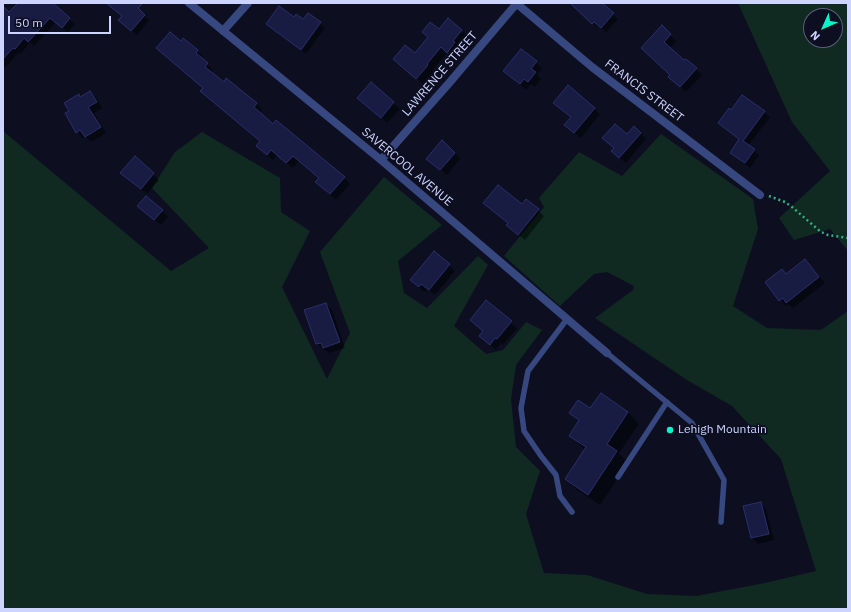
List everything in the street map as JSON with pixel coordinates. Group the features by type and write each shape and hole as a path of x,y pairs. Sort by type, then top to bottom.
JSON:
{"street":[{"name":"SAVERCOOL AVENUE","path":"189,3 381,160 607,353"},
{"path":"223,30 248,3"},
{"name":"LAWRENCE STREET","path":"381,160 450,82 516,3"},
{"name":"FRANCIS STREET","path":"516,3 592,66 760,195"}],"lane":[{"path":"567,319 528,371 522,408 524,431 556,475 560,496 572,512"},
{"path":"607,353 692,423 724,480 721,522"},
{"path":"618,477 668,402"}],"path":[{"path":"760,195 769,196 785,202 821,232 828,235 848,238"}],"green space":[{"path":"738,3 848,3 848,251 830,229 794,240 779,218 830,171 792,122"},
{"path":"3,131 171,271 209,248 152,188 175,152 202,132 280,178 281,212 310,231 282,287 327,379 350,333 320,252 384,177 442,225 398,261 404,293 427,308 478,256 488,265 454,326 486,354 503,350 526,322 542,330 516,365 511,399 516,447 540,471 526,514 544,573 587,575 647,594 696,596 765,583 816,571 781,459 732,406 687,380 595,318 633,290 634,286 607,272 594,274 560,306 504,256 544,207 539,198 579,152 622,176 661,134 753,199 758,229 733,306 767,328 821,330 848,311 848,609 3,609"}],"building":[{"path":"18,3 53,3 70,18 62,28 50,18 28,42 24,38 15,49 13,48 3,59 3,6 9,12"},
{"path":"106,3 143,3 138,8 145,15 131,31 118,20 122,16"},
{"path":"570,3 602,3 614,13 601,28 594,22 592,24"},
{"path":"279,6 294,17 296,14 303,19 308,13 321,22 301,50 266,24"},
{"path":"448,18 462,30 453,41 455,42 447,53 441,47 416,79 393,59 405,45 415,53 428,37 422,32 430,22 439,29"},
{"path":"662,25 671,34 664,42 684,60 686,59 697,68 680,87 668,77 670,75 641,48"},
{"path":"170,32 181,41 183,38 198,50 196,53 208,63 205,67 224,82 226,78 257,103 254,107 273,124 276,120 345,177 330,194 315,182 319,178 293,156 286,163 271,150 267,155 256,146 260,141 200,91 203,88 156,48"},
{"path":"521,49 537,61 531,69 536,72 528,82 524,79 520,84 503,71"},
{"path":"371,82 394,102 381,118 357,98"},
{"path":"568,85 595,108 574,133 564,125 571,117 553,103"},
{"path":"90,91 97,102 88,107 101,127 85,137 80,130 76,133 65,113 69,111 64,103 79,94 80,97"},
{"path":"742,95 765,111 743,141 755,149 745,163 730,153 739,139 718,123 729,108 731,110"},
{"path":"615,124 627,134 634,126 641,133 619,158 611,151 614,148 602,138"},
{"path":"442,140 455,153 440,170 426,159"},
{"path":"135,156 154,173 141,189 120,173"},
{"path":"498,185 522,204 526,199 539,209 518,235 506,225 508,223 483,203"},
{"path":"146,196 163,210 154,220 137,206"},
{"path":"434,251 450,264 429,290 421,284 419,287 410,280"},
{"path":"805,259 819,277 786,303 783,298 779,301 765,282 782,269 786,274"},
{"path":"486,300 512,321 490,345 479,336 483,331 470,320"},
{"path":"326,303 340,342 323,348 321,343 316,344 304,310"},
{"path":"601,393 628,412 607,444 617,451 588,495 565,479 586,447 569,436 579,420 569,413 578,400 590,408"},
{"path":"761,502 769,534 751,538 743,506"}],"place":[{"name":"Lehigh Mountain","path":"670,430"}]}
